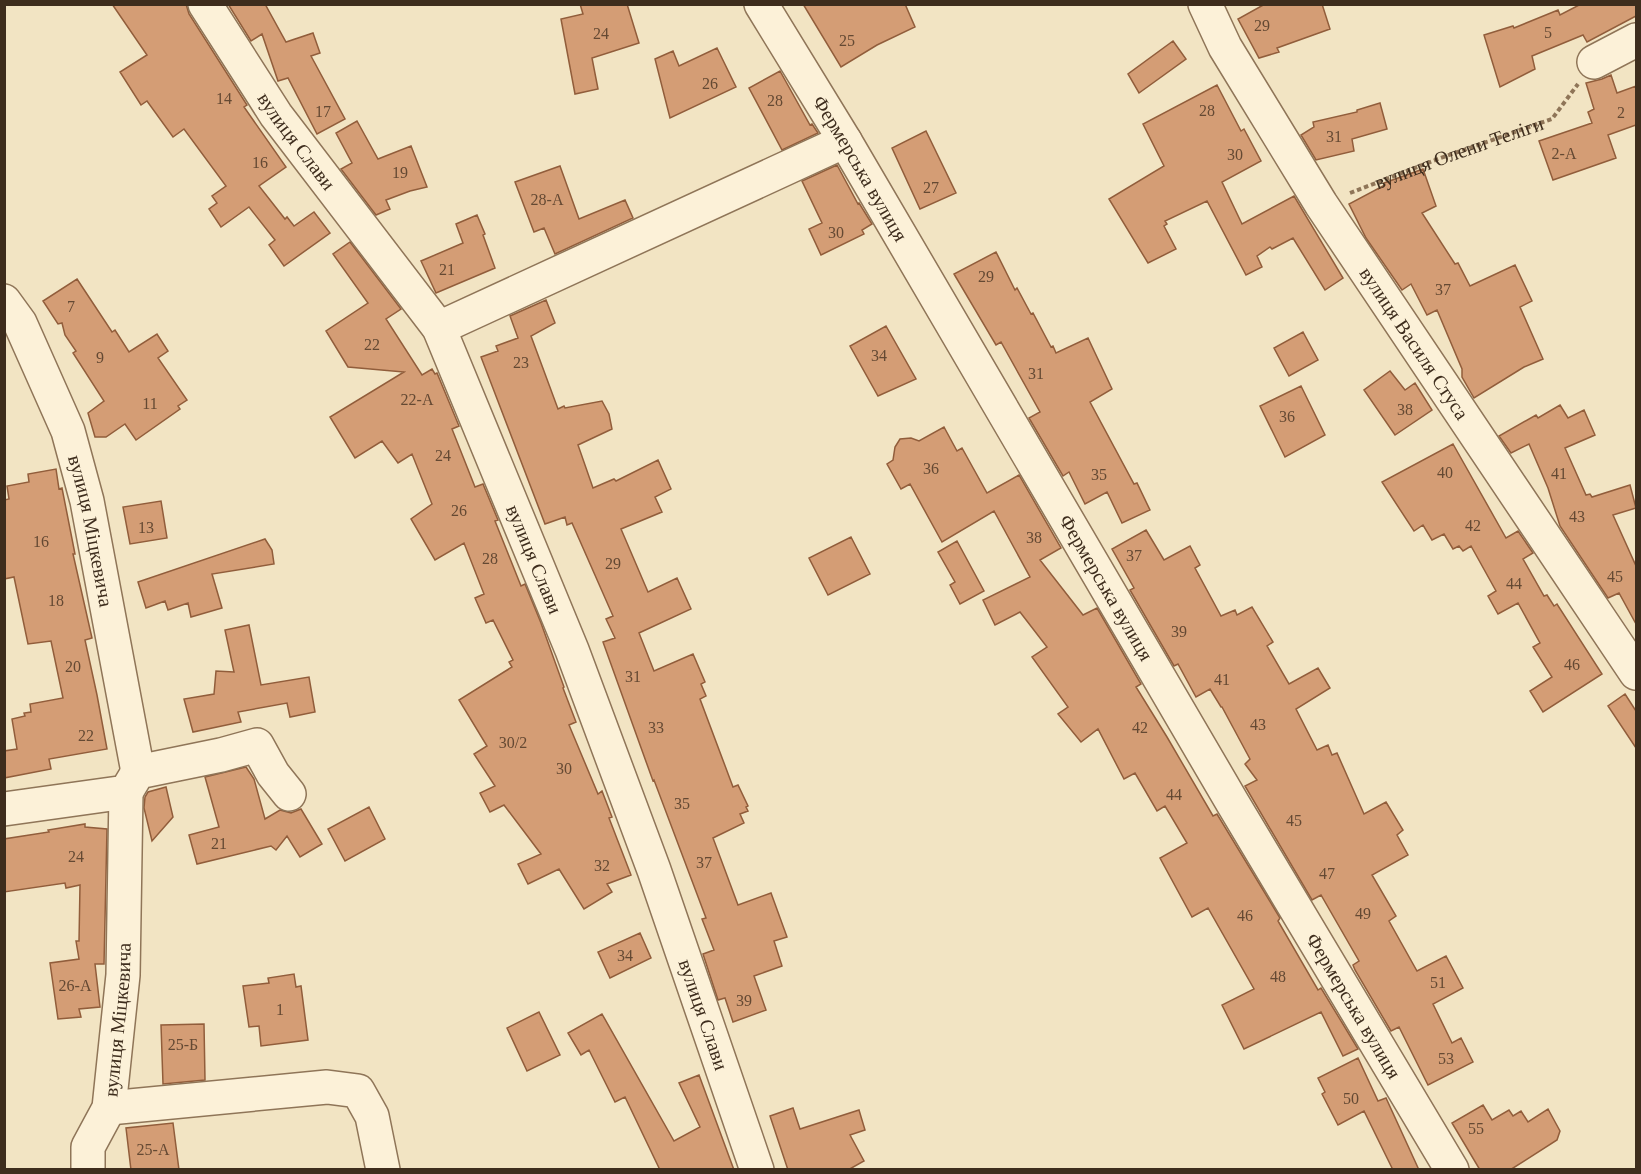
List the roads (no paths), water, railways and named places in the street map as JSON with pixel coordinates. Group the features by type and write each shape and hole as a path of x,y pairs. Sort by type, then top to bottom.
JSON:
{"street":[{"name":"вулиця Слави","path":"205,4 276,115 439,328 572,650 654,870 758,1170"},
{"name":"Фермерська вулиця","path":"761,4 845,141 1226,791 1452,1170"},
{"name":"вулиця Василя Стуса","path":"1205,4 1225,47 1321,204 1636,673"},
{"path":"1594,62 1636,40"},
{"path":"439,328 845,141"},
{"name":"вулиця Міцкевича","path":"4,301 20,323 68,431 87,501 132,782 123,975 109,1108 88,1147 88,1170"},
{"path":"4,809 132,782 257,745 273,774 290,794"},
{"path":"109,1108 327,1087 358,1091 372,1116 383,1170"}]}
